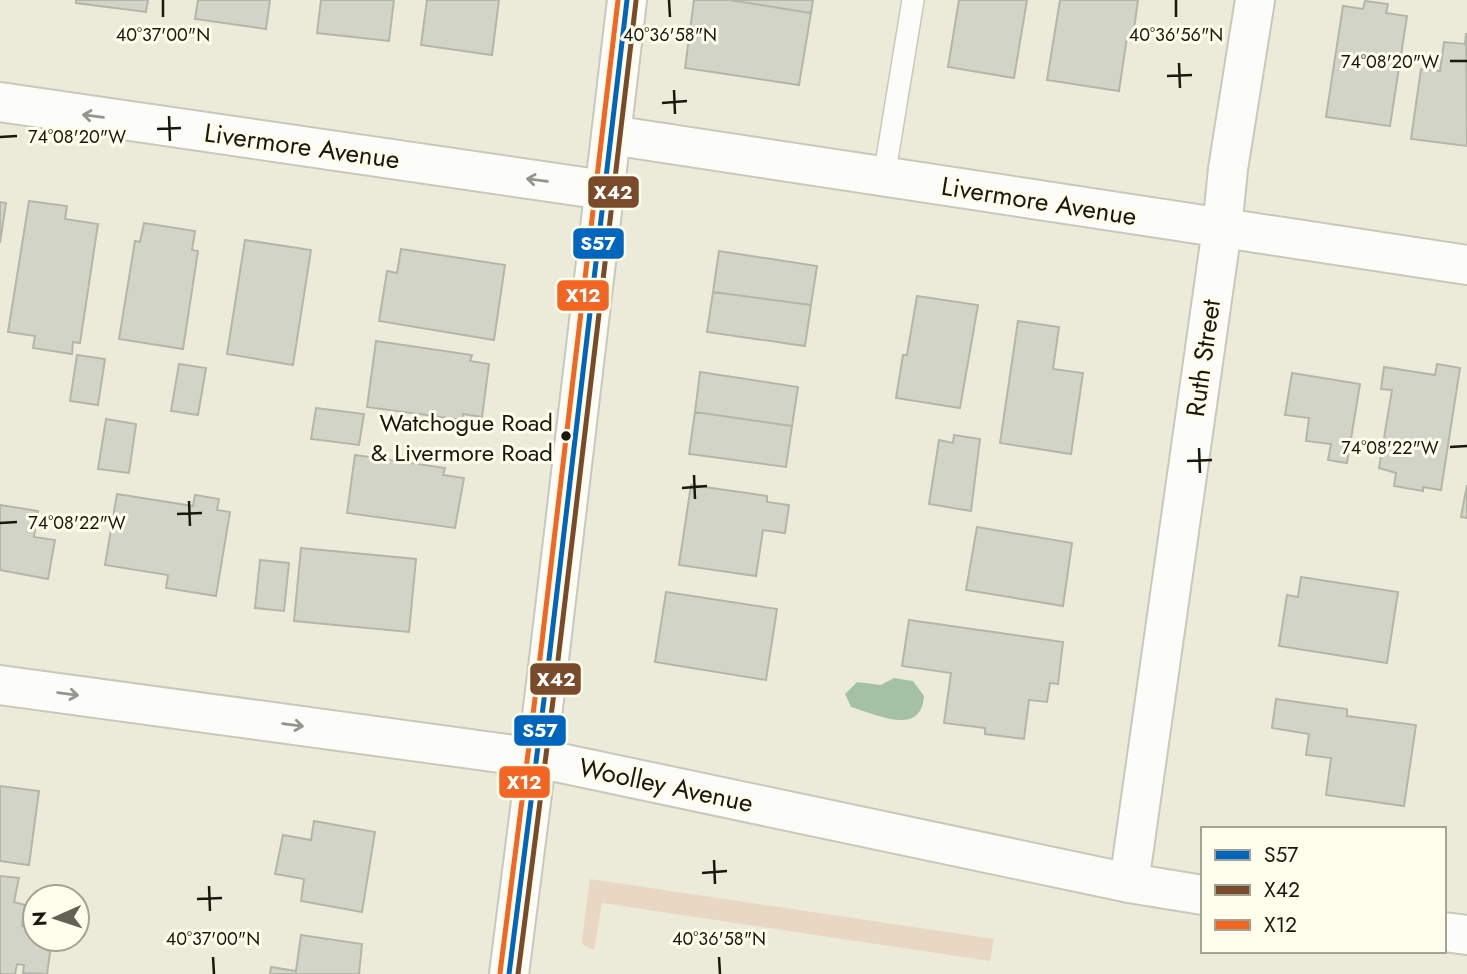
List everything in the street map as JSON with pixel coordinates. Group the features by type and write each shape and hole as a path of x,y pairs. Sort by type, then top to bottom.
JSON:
{"street":[{"path":"509,974 628,0"},
{"name":"Ruth Street","path":"1129,883 1222,229 1228,169 1255,0"},
{"name":"Livermore Avenue","path":"0,102 604,190"},
{"name":"Livermore Avenue","path":"611,135 1467,265"},
{"name":"Woolley Avenue","path":"0,685 537,758 1129,883 1201,895"},
{"path":"1446,932 1467,935"}],"lane":[{"path":"884,177 914,0"}],"shaded area":[{"path":"894,678 913,681 924,696 921,709 915,716 907,720 897,720 851,707 845,694 857,682 881,685"},
{"path":"590,879 994,939 990,961 602,903 594,950 583,945 582,940"}],"building":[{"path":"76,0 148,0 146,12 76,3"},
{"path":"198,0 270,0 266,29 195,19"},
{"path":"321,0 394,0 389,41 317,33"},
{"path":"427,0 499,0 492,55 421,45"},
{"path":"694,0 729,0 811,13 799,85 685,68"},
{"path":"729,0 813,0 811,13"},
{"path":"959,0 1027,0 1014,78 948,67"},
{"path":"1060,0 1138,0 1133,37 1127,37 1119,91 1047,80"},
{"path":"1365,1 1388,4 1386,13 1407,16 1390,126 1326,117 1343,6 1363,9"},
{"path":"1466,33 1467,146 1411,139 1421,69 1440,71 1444,42 1465,44"},
{"path":"29,201 67,206 65,219 98,224 80,343 73,342 72,354 33,348 35,336 8,332"},
{"path":"0,202 6,203 0,243"},
{"path":"144,223 195,231 192,250 198,251 183,349 119,339 135,241 140,242"},
{"path":"245,240 311,250 293,365 227,354"},
{"path":"401,249 505,265 494,340 379,321 387,271 397,273"},
{"path":"719,251 817,266 811,305 713,292"},
{"path":"713,292 811,305 805,346 707,332"},
{"path":"917,296 978,305 960,408 896,398 903,355 907,355"},
{"path":"1018,321 1059,327 1053,369 1083,373 1071,454 1000,443"},
{"path":"376,341 472,355 470,361 489,364 482,417 463,414 462,420 367,407"},
{"path":"77,355 105,359 98,405 70,401"},
{"path":"179,364 206,368 198,415 171,411"},
{"path":"1437,364 1460,368 1441,490 1423,487 1423,491 1394,486 1396,473 1379,468 1392,390 1381,389 1384,367 1435,375"},
{"path":"700,372 798,387 792,426 695,412"},
{"path":"1292,373 1360,384 1347,463 1328,460 1331,444 1306,441 1309,418 1285,415"},
{"path":"316,408 364,414 359,445 311,439"},
{"path":"695,412 792,426 786,467 689,454"},
{"path":"106,419 136,424 129,473 98,469"},
{"path":"954,435 980,439 971,511 929,504 939,440 953,443"},
{"path":"355,455 445,468 443,475 464,478 455,528 347,513"},
{"path":"691,485 767,496 767,502 789,505 785,533 763,530 756,576 679,565"},
{"path":"1467,485 1467,518 1461,517"},
{"path":"117,494 193,506 195,495 219,499 217,510 230,512 216,596 166,588 168,575 105,565"},
{"path":"0,505 38,511 34,537 55,540 48,579 0,570"},
{"path":"977,527 1072,543 1063,606 966,590"},
{"path":"301,548 416,559 409,632 294,621"},
{"path":"260,560 289,563 284,611 255,608"},
{"path":"1301,577 1398,592 1387,663 1279,646 1287,595 1298,597"},
{"path":"666,592 777,609 766,680 655,662"},
{"path":"909,620 1063,642 1058,684 1050,683 1047,702 1029,700 1024,739 985,734 985,728 944,723 951,673 902,666"},
{"path":"1276,699 1347,709 1347,716 1416,725 1404,806 1326,795 1331,758 1306,755 1309,734 1272,728"},
{"path":"0,786 39,791 29,865 0,861"},
{"path":"314,821 375,832 362,912 301,901 304,879 275,874 283,835 311,840"},
{"path":"0,876 19,878 14,902 21,904 21,953 50,953 47,974 23,973 24,965 17,964 15,974 0,974"},
{"path":"301,935 362,944 359,974 270,974 271,967 296,971"}],"transit line":[{"name":"X12","path":"500,973 618,0"},
{"name":"S57","path":"509,974 627,0"},
{"name":"X42","path":"518,974 636,1"}],"place":[{"name":"Watchogue Road & Livermore Road","path":"566,436"}]}
